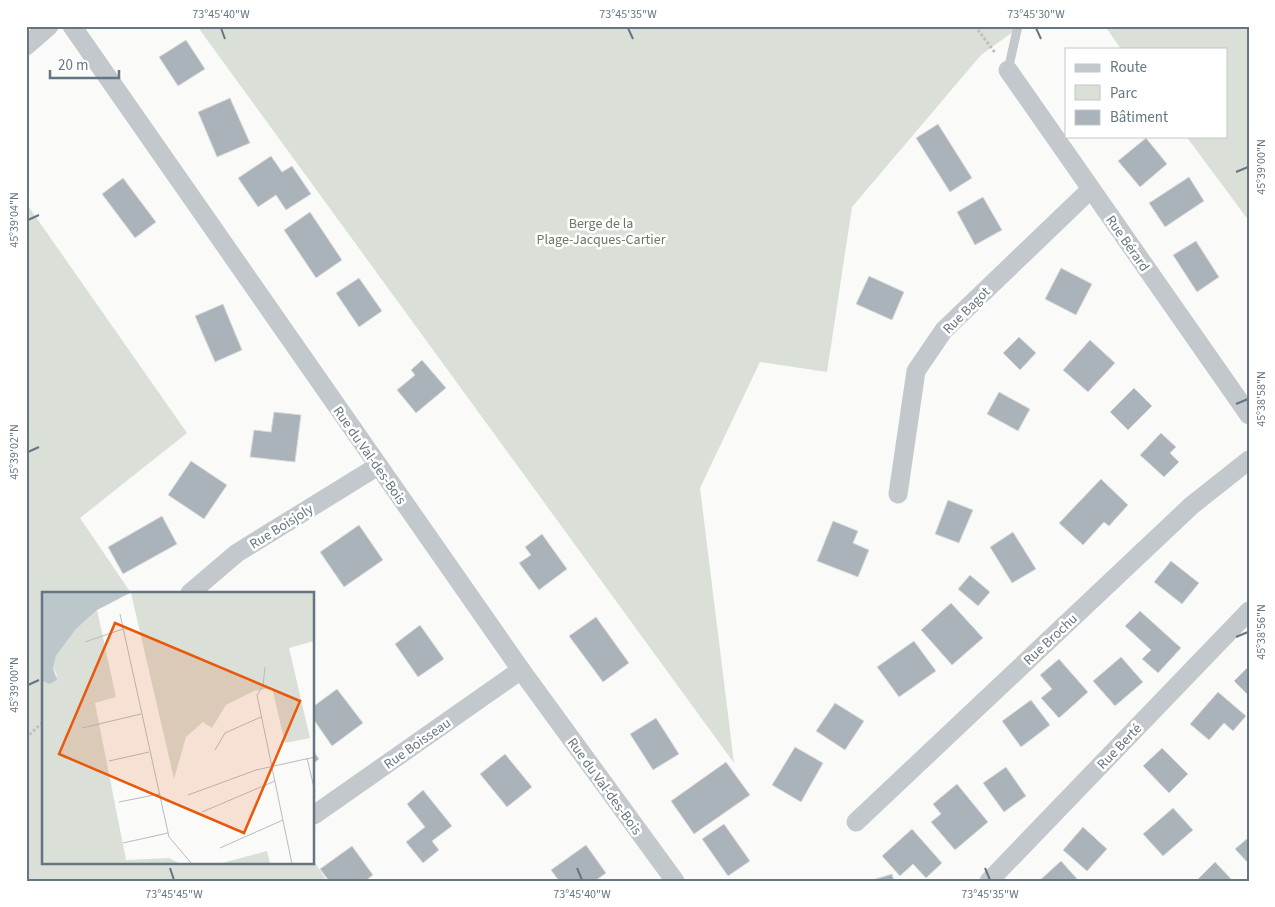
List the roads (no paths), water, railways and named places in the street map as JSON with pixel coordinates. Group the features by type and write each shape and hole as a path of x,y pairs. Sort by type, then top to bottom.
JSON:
{"street":[{"path":"26,46 49,26"},
{"name":"Rue du Val-des-Bois","path":"72,26 521,670 674,881"},
{"name":"Rue Bérard","path":"1008,70 1249,415"},
{"name":"Rue Bagot","path":"898,494 916,371 944,330 1091,189"},
{"name":"Rue Brochu","path":"856,822 1191,506 1249,460"},
{"name":"Rue Boisjoly","path":"191,592 237,553 378,466"},
{"name":"Rue Berté","path":"989,881 1249,612"},
{"name":"Rue Boisseau","path":"315,814 521,670"}],"lane":[{"path":"1008,70 1018,26"}],"park label":[{"name":"Berge de la Plage-Jacques-Cartier","path":"601,232"}]}
